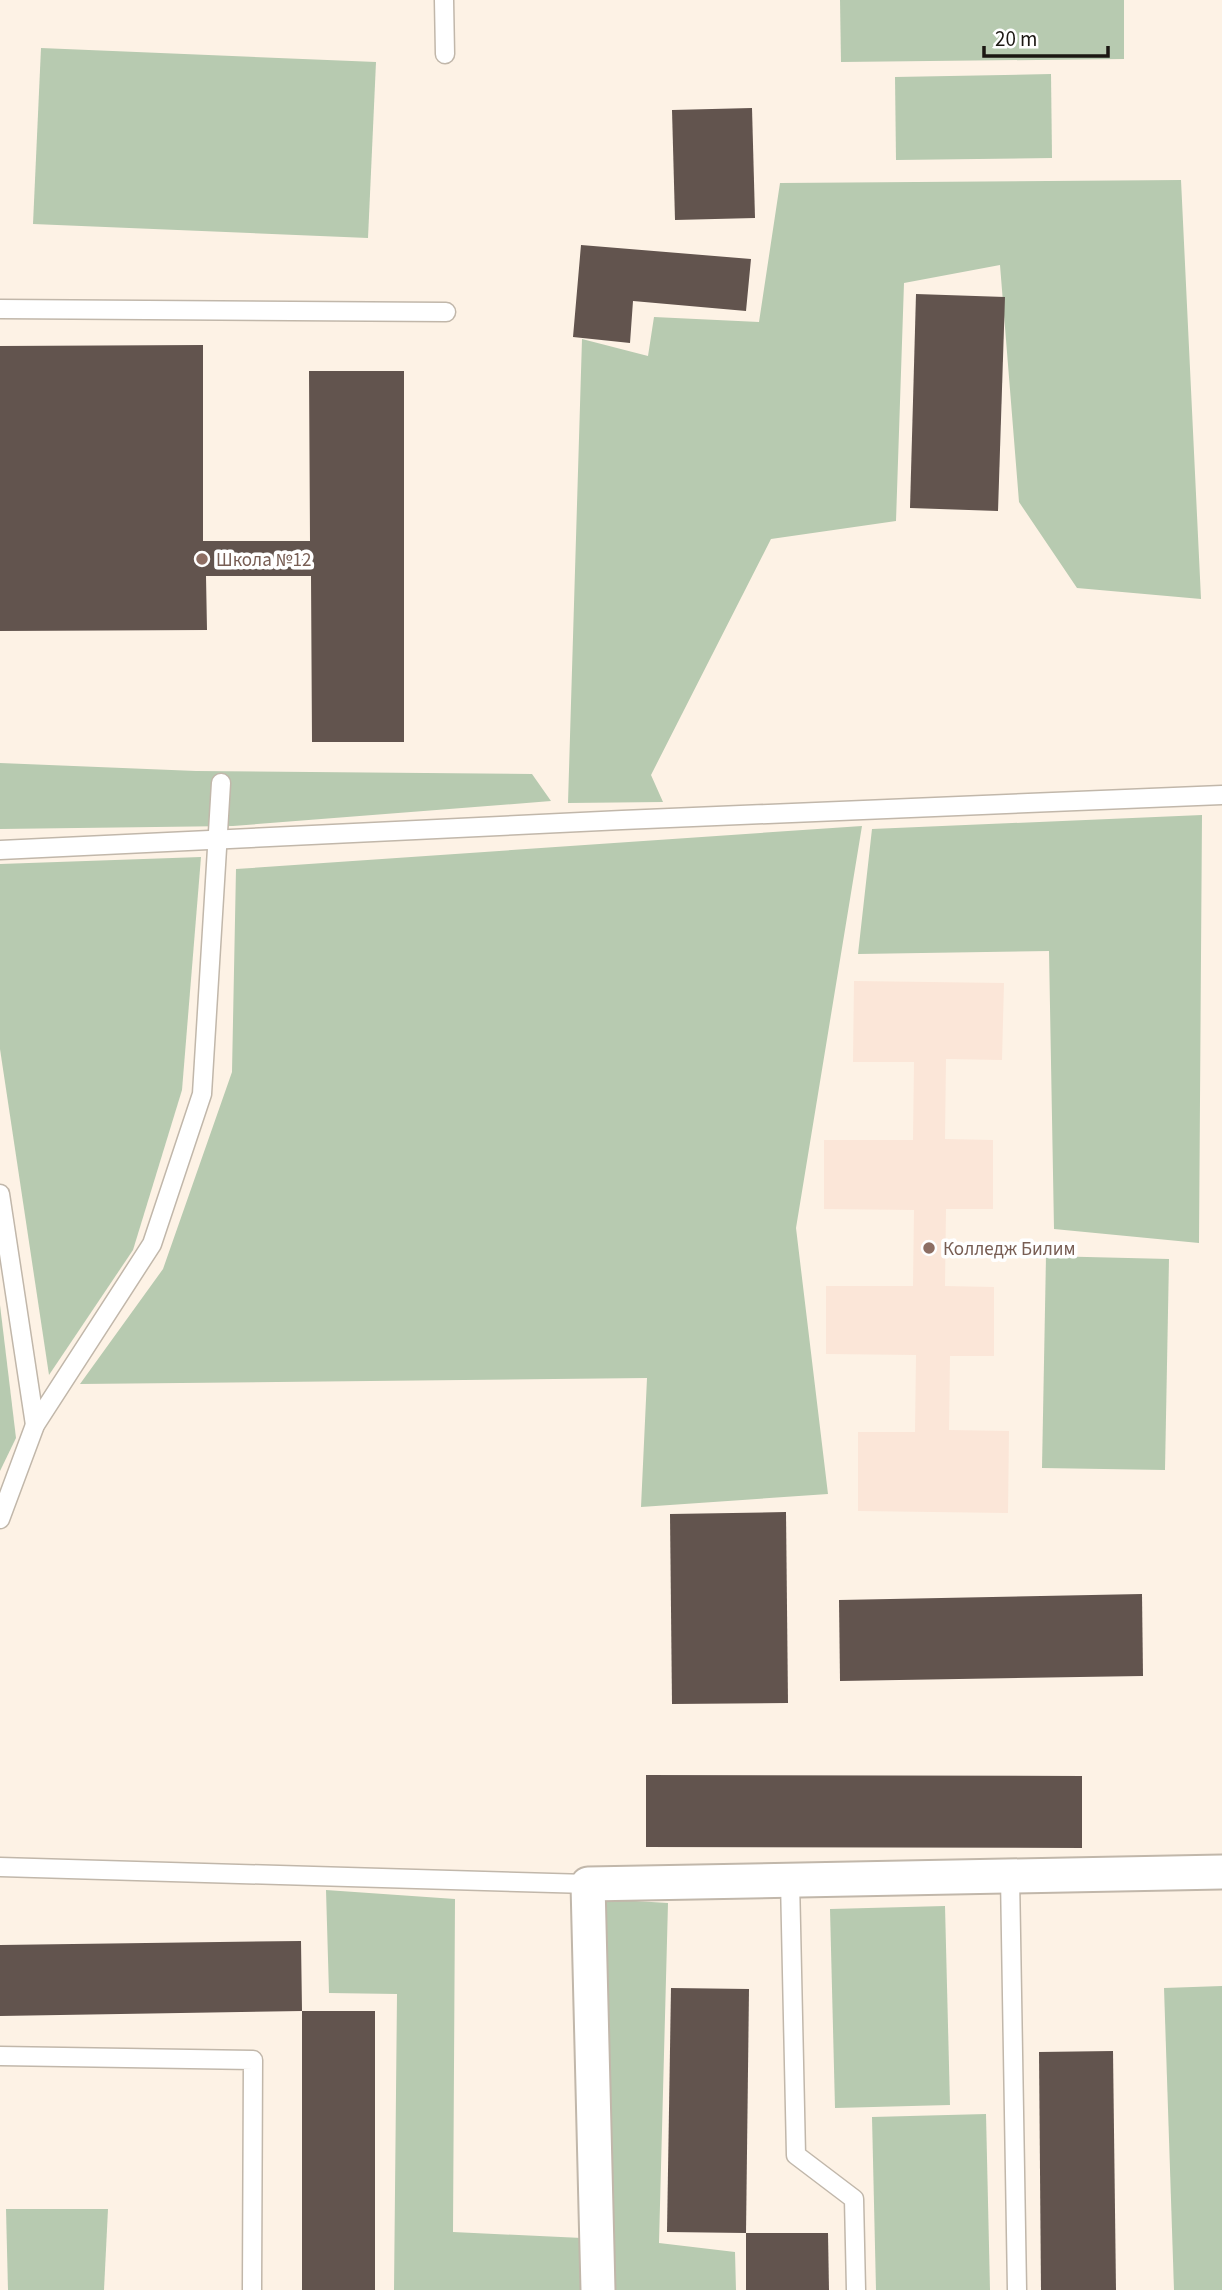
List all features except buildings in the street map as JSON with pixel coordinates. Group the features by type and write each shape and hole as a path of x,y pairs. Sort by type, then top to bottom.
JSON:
{"street":[{"path":"598,2290 588,1884 1222,1872"}],"lane":[{"path":"444,0 445,54"},
{"path":"0,309 446,312"},
{"path":"0,1519 35,1425 152,1244 202,1094 222,783"},
{"path":"0,850 1222,795"},
{"path":"0,1194 35,1425"},
{"path":"0,1867 588,1884"},
{"path":"1010,1876 1017,2290"},
{"path":"790,1880 796,2155 854,2199 856,2290"},
{"path":"0,2056 253,2060 252,2290"}],"shaded area":[{"name":"Колледж Билим","path":"854,981 1004,983 1002,1060 946,1059 945,1139 993,1140 993,1209 946,1209 945,1286 994,1287 994,1356 950,1356 949,1430 1009,1431 1008,1513 858,1511 858,1432 915,1432 916,1355 826,1354 826,1286 913,1286 914,1210 824,1209 824,1140 913,1140 914,1062 853,1062"}],"green space":[{"path":"840,0 1124,0 1124,59 841,62"},
{"path":"41,48 376,62 368,238 33,224"},
{"path":"1051,74 1052,158 896,160 895,77"},
{"path":"1181,180 1201,599 1077,588 1019,502 1000,265 904,283 896,521 771,539 651,775 663,802 568,803 582,339 648,356 654,317 759,322 780,183"},
{"path":"0,763 196,771 532,774 551,801 233,826 0,829"},
{"path":"1202,815 1199,1243 1054,1229 1049,951 858,954 872,829"},
{"path":"862,826 796,1228 828,1494 641,1507 647,1378 80,1384 163,1269 232,1072 236,869"},
{"path":"201,857 182,1090 133,1250 49,1375 0,1049 0,864"},
{"path":"1046,1256 1169,1259 1165,1470 1042,1468"},
{"path":"0,1305 16,1438 0,1471"},
{"path":"326,1890 455,1899 453,2232 582,2238 584,2290 394,2290 397,1994 329,1993"},
{"path":"602,1899 668,1903 659,2243 735,2252 736,2290 607,2290"},
{"path":"945,1906 950,2105 835,2108 830,1909"},
{"path":"1222,1986 1222,2290 1174,2290 1164,1988"},
{"path":"986,2114 990,2290 876,2290 872,2117"},
{"path":"6,2209 108,2209 104,2290 8,2290"}],"place":[{"name":"Школа №12","path":"202,559"},
{"name":"Колледж Билим","path":"929,1248"}]}
